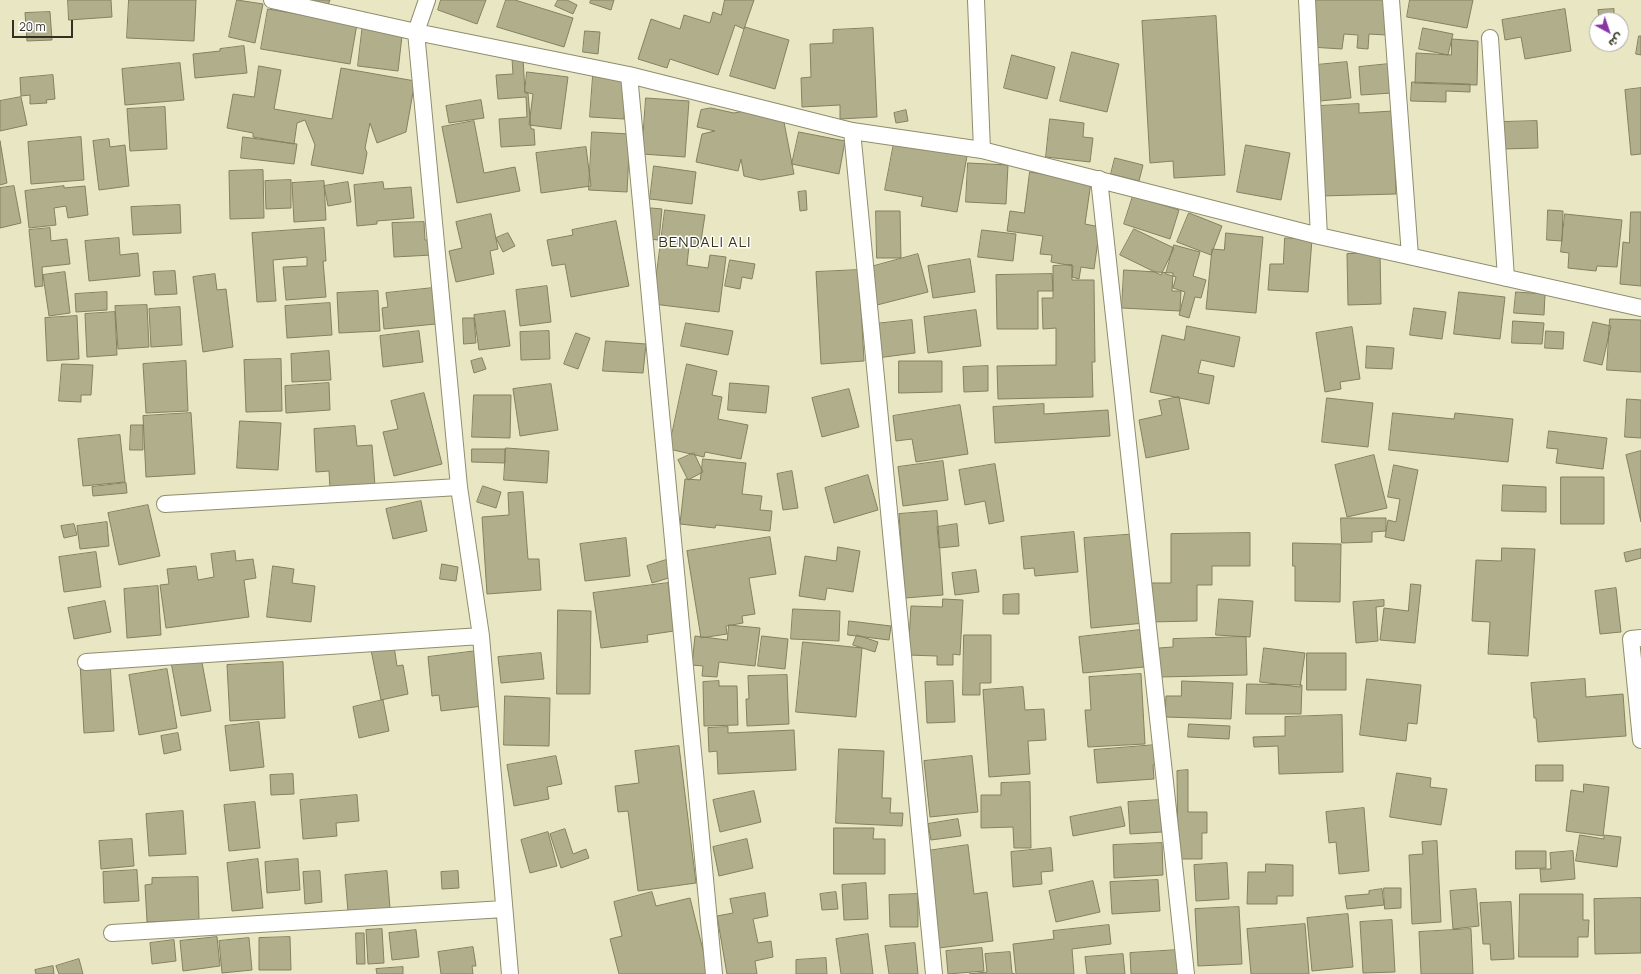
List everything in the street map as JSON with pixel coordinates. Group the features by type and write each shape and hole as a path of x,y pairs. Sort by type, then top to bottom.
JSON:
{"street":[{"path":"272,0 416,32 629,75 852,131 982,150 1319,236 1641,308"},
{"path":"427,0 416,32 459,487 481,636 510,974"},
{"path":"976,0 982,150"},
{"path":"1307,0 1319,236"},
{"path":"1391,0 1410,256"},
{"path":"1490,38 1506,278"},
{"path":"629,75 714,974"},
{"path":"852,131 934,974"},
{"path":"1099,179 1186,974"},
{"path":"165,504 459,487"},
{"path":"86,662 481,636"},
{"path":"1641,638 1631,639 1641,740"},
{"path":"112,933 504,910"}],"building":[{"path":"68,0 111,0 112,17 69,20"},
{"path":"129,0 196,0 194,41 127,38"},
{"path":"237,0 263,4 255,43 229,37"},
{"path":"307,0 330,0 328,5"},
{"path":"441,0 486,0 477,24 438,10"},
{"path":"506,0 515,0 573,18 564,47 497,27"},
{"path":"558,0 567,0 577,5 573,14 555,6"},
{"path":"591,0 614,0 611,10 590,3"},
{"path":"725,0 754,0 744,29 735,25 718,75 670,59 667,68 638,59 651,19 680,29 684,15 710,23 713,12 721,15"},
{"path":"1316,0 1389,0 1386,35 1369,34 1368,49 1357,48 1358,35 1344,34 1342,49 1310,47"},
{"path":"1410,0 1473,0 1467,28 1407,17"},
{"path":"268,9 357,24 350,64 261,49"},
{"path":"1565,9 1571,51 1525,59 1521,37 1505,40 1502,20"},
{"path":"1614,9 1614,12 1598,12 1598,10"},
{"path":"50,12 52,40 27,41 25,13"},
{"path":"1216,16 1225,175 1174,178 1173,161 1150,163 1142,21"},
{"path":"363,23 403,27 398,71 358,66"},
{"path":"745,27 789,40 775,89 730,76"},
{"path":"873,28 877,117 840,119 840,105 802,107 801,78 811,77 810,44 833,43 833,30"},
{"path":"1423,28 1453,34 1448,55 1419,49"},
{"path":"585,31 600,32 598,54 583,52"},
{"path":"1639,36 1641,36 1641,55 1636,54"},
{"path":"1452,39 1478,41 1477,85 1415,83 1416,53 1451,55"},
{"path":"244,46 247,73 195,78 193,54 220,51 220,49"},
{"path":"1072,52 1119,64 1107,112 1060,101"},
{"path":"1012,55 1055,67 1047,99 1004,88"},
{"path":"523,58 525,93 528,93 531,129 534,129 535,145 501,147 499,119 527,117 526,97 498,99 496,75 513,74 512,59"},
{"path":"1347,62 1351,98 1320,101 1316,65"},
{"path":"180,63 184,100 125,105 122,69"},
{"path":"1389,64 1392,93 1361,95 1359,67"},
{"path":"259,66 281,70 274,109 332,119 341,68 415,81 406,132 377,143 370,123 365,148 367,153 363,174 311,165 315,145 305,120 297,123 294,144 253,137 253,133 227,128 233,94 254,97"},
{"path":"527,72 568,77 561,129 529,125 533,94 525,92"},
{"path":"53,75 55,99 46,100 47,103 30,104 30,95 21,96 20,78"},
{"path":"593,76 626,77 624,119 590,117"},
{"path":"1412,82 1470,84 1470,92 1446,91 1446,102 1411,101"},
{"path":"1641,88 1641,154 1631,155 1625,90"},
{"path":"21,97 27,125 0,131 0,101"},
{"path":"646,98 689,101 685,157 642,154"},
{"path":"481,100 484,118 449,123 446,106"},
{"path":"1359,104 1359,113 1393,111 1396,194 1321,196 1319,106"},
{"path":"165,107 167,149 130,151 127,109"},
{"path":"711,108 734,113 749,110 783,117 794,174 761,180 744,176 741,159 738,171 696,162 702,134 715,131 697,127 701,110"},
{"path":"906,110 908,121 896,123 894,113"},
{"path":"1050,119 1084,123 1083,137 1093,138 1090,162 1046,157"},
{"path":"474,121 484,173 515,167 520,191 457,203 442,127"},
{"path":"1537,121 1538,148 1503,149 1502,122"},
{"path":"592,132 630,134 627,192 589,190"},
{"path":"799,132 845,141 839,174 792,164"},
{"path":"81,137 84,180 31,184 28,142"},
{"path":"243,137 297,144 294,164 241,158"},
{"path":"109,139 110,147 125,145 129,186 99,190 93,141"},
{"path":"0,141 7,183 0,185"},
{"path":"894,143 967,156 957,212 921,206 923,197 885,190"},
{"path":"1246,145 1290,153 1281,200 1237,192"},
{"path":"586,147 591,186 541,193 536,153"},
{"path":"1115,158 1143,165 1139,181 1111,174"},
{"path":"968,163 1008,165 1006,204 966,202"},
{"path":"654,166 696,172 692,204 650,199"},
{"path":"263,170 264,218 230,219 229,171"},
{"path":"1030,172 1091,182 1085,224 1100,227 1094,269 1081,267 1079,279 1072,277 1073,266 1051,262 1052,255 1040,254 1043,236 1007,231 1010,211 1024,213"},
{"path":"291,180 291,208 266,209 265,181"},
{"path":"324,181 326,220 294,222 292,183"},
{"path":"348,182 351,202 328,206 324,186"},
{"path":"383,182 384,189 411,187 414,218 377,221 377,224 357,226 354,185"},
{"path":"14,186 21,223 0,228 0,188"},
{"path":"64,186 64,188 85,186 88,215 68,218 66,206 54,208 56,225 29,228 25,191"},
{"path":"806,191 807,210 800,211 798,192"},
{"path":"1133,196 1179,210 1170,239 1124,224"},
{"path":"180,205 181,233 133,235 131,207"},
{"path":"651,208 662,209 659,240 648,239"},
{"path":"665,210 705,215 700,248 689,246 687,265 708,268 710,255 726,257 719,312 653,304"},
{"path":"1548,210 1563,211 1562,241 1547,240"},
{"path":"876,211 900,211 901,258 877,258"},
{"path":"1631,212 1641,212 1641,286 1620,284 1623,242 1629,243"},
{"path":"1189,213 1222,226 1211,255 1177,242"},
{"path":"491,214 498,249 490,251 494,274 456,282 449,251 462,248 456,222"},
{"path":"1565,214 1622,220 1617,267 1597,266 1596,271 1568,268 1569,253 1561,252"},
{"path":"616,221 629,286 571,297 565,264 552,266 547,240 573,235 572,230"},
{"path":"424,222 425,240 431,240 432,255 394,257 392,223"},
{"path":"50,228 51,241 67,239 70,264 42,267 43,286 35,287 29,230"},
{"path":"324,228 326,261 323,261 326,297 286,300 283,267 307,266 307,257 273,260 276,301 257,302 252,233"},
{"path":"1134,229 1174,248 1161,275 1120,255"},
{"path":"982,230 1016,234 1013,261 978,257"},
{"path":"508,233 515,246 503,252 496,238"},
{"path":"1226,233 1263,237 1256,313 1206,309 1212,249 1224,250"},
{"path":"119,238 120,255 138,253 140,276 89,281 85,241"},
{"path":"1285,238 1312,239 1308,292 1268,290 1270,264 1283,264"},
{"path":"1174,245 1200,252 1193,276 1206,280 1201,298 1195,297 1189,318 1179,315 1185,292 1173,288 1176,277 1166,274"},
{"path":"1380,253 1381,304 1348,305 1347,254"},
{"path":"918,254 928,292 877,305 867,268"},
{"path":"970,259 975,292 933,298 928,266"},
{"path":"730,260 755,264 752,279 742,277 740,289 725,286"},
{"path":"1072,265 1072,280 1094,280 1095,362 1092,362 1093,397 998,399 997,366 1056,365 1056,328 1043,329 1042,298 1053,298 1053,266"},
{"path":"859,270 864,361 821,364 816,272"},
{"path":"1124,270 1173,273 1172,291 1181,291 1180,311 1122,308"},
{"path":"175,271 177,294 155,295 153,272"},
{"path":"65,272 70,313 49,316 43,275"},
{"path":"215,274 217,290 226,289 233,347 203,352 193,277"},
{"path":"1052,274 1053,291 1038,291 1038,329 997,329 996,275"},
{"path":"547,286 551,322 520,326 516,290"},
{"path":"433,288 436,324 384,329 382,308 388,307 386,293"},
{"path":"378,291 380,331 339,333 337,293"},
{"path":"107,292 107,310 76,312 75,294"},
{"path":"1459,292 1505,297 1500,339 1454,334"},
{"path":"1516,292 1545,294 1544,315 1514,313"},
{"path":"330,303 332,335 287,338 285,306"},
{"path":"147,305 149,347 118,349 115,306"},
{"path":"180,307 182,345 151,347 149,309"},
{"path":"1414,308 1446,312 1442,339 1410,335"},
{"path":"976,310 981,346 928,353 924,317"},
{"path":"505,311 510,346 479,350 474,315"},
{"path":"115,312 117,355 87,357 85,314"},
{"path":"77,316 79,359 47,361 45,318"},
{"path":"463,318 474,318 476,343 464,344"},
{"path":"1610,319 1641,320 1641,372 1607,370"},
{"path":"912,320 915,353 877,358 874,324"},
{"path":"1513,321 1544,323 1542,344 1512,343"},
{"path":"1593,322 1611,326 1602,365 1584,361"},
{"path":"686,323 733,331 728,355 681,346"},
{"path":"1187,326 1240,337 1234,367 1201,360 1198,373 1214,376 1209,404 1150,392 1162,335 1184,340"},
{"path":"1352,327 1360,379 1340,382 1341,389 1325,392 1316,333"},
{"path":"419,331 423,362 383,367 380,336"},
{"path":"549,331 550,359 521,360 520,332"},
{"path":"1546,331 1564,332 1563,349 1545,348"},
{"path":"576,333 590,338 578,369 564,364"},
{"path":"606,341 646,344 643,373 603,371"},
{"path":"1367,346 1394,348 1392,369 1366,368"},
{"path":"329,351 331,380 292,382 291,354"},
{"path":"482,358 486,369 474,373 471,361"},
{"path":"281,359 282,411 246,412 244,360"},
{"path":"186,361 188,411 146,413 143,364"},
{"path":"899,361 942,361 942,392 899,393"},
{"path":"62,364 93,365 91,395 81,395 81,402 59,401"},
{"path":"687,364 717,371 712,395 722,397 718,419 748,425 741,459 705,452 704,457 669,449"},
{"path":"988,366 988,391 964,392 963,367"},
{"path":"329,383 330,410 286,413 285,386"},
{"path":"730,383 769,386 766,413 728,410"},
{"path":"551,384 558,430 520,436 513,389"},
{"path":"849,389 859,427 822,437 812,398"},
{"path":"424,393 442,464 394,476 383,432 398,429 391,401"},
{"path":"474,395 511,395 510,438 472,437"},
{"path":"1179,397 1189,449 1146,458 1139,420 1162,415 1159,401"},
{"path":"1327,398 1373,403 1368,447 1322,442"},
{"path":"1627,399 1641,400 1641,438 1625,437"},
{"path":"1044,404 1044,414 1108,410 1110,436 995,443 993,407"},
{"path":"960,405 968,454 916,462 912,439 896,441 893,416"},
{"path":"191,413 195,474 146,477 143,416"},
{"path":"1393,413 1454,419 1455,413 1513,419 1508,462 1389,450"},
{"path":"240,421 281,423 278,470 237,468"},
{"path":"131,425 143,425 143,450 130,450"},
{"path":"355,426 357,446 372,445 375,486 330,489 329,471 316,472 314,429"},
{"path":"1549,431 1607,438 1603,469 1556,463 1558,449 1547,448"},
{"path":"120,435 125,482 83,486 78,439"},
{"path":"506,448 549,451 547,483 504,480"},
{"path":"472,449 505,449 505,463 472,462"},
{"path":"1641,451 1641,522 1626,455"},
{"path":"694,453 703,472 688,480 678,460"},
{"path":"1374,455 1387,508 1347,517 1335,465"},
{"path":"703,459 746,463 742,494 762,496 760,510 772,511 770,531 716,525 715,528 680,524 685,479 700,480"},
{"path":"943,461 948,500 903,506 898,467"},
{"path":"995,464 1004,521 989,524 985,501 965,505 959,470"},
{"path":"1394,465 1418,470 1404,541 1385,537 1388,520 1396,522 1400,499 1388,497"},
{"path":"792,471 798,508 783,510 777,474"},
{"path":"868,475 878,510 834,523 825,488"},
{"path":"1561,477 1604,477 1604,524 1561,524"},
{"path":"126,483 127,493 93,496 92,487"},
{"path":"1503,485 1546,487 1546,512 1502,511"},
{"path":"483,486 501,492 496,508 477,502"},
{"path":"523,492 528,559 539,559 541,590 487,594 482,517 509,515 508,493"},
{"path":"421,501 427,531 393,539 386,509"},
{"path":"148,505 160,556 119,565 108,513"},
{"path":"937,511 943,595 905,598 899,514"},
{"path":"1341,518 1386,518 1386,531 1372,532 1372,542 1342,543"},
{"path":"107,522 109,546 80,549 77,526"},
{"path":"74,524 77,535 64,538 61,526"},
{"path":"957,524 959,546 939,548 937,527"},
{"path":"1074,532 1078,572 1035,576 1034,568 1024,569 1021,537"},
{"path":"1250,533 1250,566 1212,566 1212,585 1197,585 1197,621 1149,622 1149,583 1171,583 1171,534"},
{"path":"1138,534 1145,623 1091,628 1084,538"},
{"path":"770,537 776,574 749,578 755,614 742,616 743,623 726,626 727,634 701,638 687,551"},
{"path":"626,538 630,576 585,581 580,544"},
{"path":"1293,543 1341,544 1340,602 1295,601 1295,566 1293,566"},
{"path":"838,547 860,551 853,592 827,588 825,600 799,596 805,556 836,561"},
{"path":"1502,548 1535,549 1528,656 1488,654 1490,622 1472,621 1476,560 1501,561"},
{"path":"1641,549 1641,558 1626,562 1624,553"},
{"path":"235,551 236,561 253,559 256,578 244,580 249,617 166,628 160,585 169,584 167,569 196,566 198,580 214,577 211,554"},
{"path":"96,552 101,587 64,592 59,557"},
{"path":"666,560 672,577 652,583 647,566"},
{"path":"442,564 458,567 456,581 440,579"},
{"path":"273,566 294,569 292,583 315,586 311,622 267,617"},
{"path":"976,570 979,592 955,595 952,573"},
{"path":"668,583 674,631 647,635 648,642 601,648 593,593"},
{"path":"1411,584 1421,585 1415,643 1380,640 1384,608 1408,611"},
{"path":"158,586 161,635 127,638 124,589"},
{"path":"1616,588 1621,632 1600,634 1595,591"},
{"path":"1019,594 1019,614 1003,614 1003,595"},
{"path":"943,599 963,600 960,655 953,654 953,665 937,665 937,656 908,655 911,606 942,607"},
{"path":"1219,599 1253,601 1250,637 1216,635"},
{"path":"1384,600 1384,606 1376,607 1378,641 1356,643 1353,602"},
{"path":"105,601 111,632 74,639 68,608"},
{"path":"793,609 840,611 839,641 791,639"},
{"path":"558,610 591,611 590,694 557,694"},
{"path":"849,621 891,626 889,640 848,635"},
{"path":"729,625 760,628 755,666 719,662 717,677 702,676 703,666 692,665 695,636 727,640"},
{"path":"1140,630 1144,667 1083,673 1079,637"},
{"path":"857,635 878,642 875,652 853,645"},
{"path":"964,635 991,635 991,683 980,683 980,695 963,695"},
{"path":"762,636 788,639 785,669 758,666"},
{"path":"1246,637 1247,675 1160,677 1159,648 1173,647 1173,639"},
{"path":"803,642 862,648 856,717 796,712"},
{"path":"394,646 397,666 403,665 408,694 381,700 371,650"},
{"path":"1264,648 1305,653 1300,687 1260,682"},
{"path":"477,651 483,706 441,711 439,695 432,696 428,657"},
{"path":"541,653 544,679 501,683 498,657"},
{"path":"1307,653 1346,653 1346,690 1307,690"},
{"path":"201,657 211,711 181,716 171,662"},
{"path":"110,661 114,731 84,733 80,663"},
{"path":"283,662 285,718 230,721 227,665"},
{"path":"167,669 177,728 139,735 129,675"},
{"path":"1141,674 1145,744 1088,747 1085,710 1091,710 1089,677"},
{"path":"787,675 789,724 747,726 746,699 749,699 748,676"},
{"path":"1367,679 1421,685 1417,724 1408,723 1406,741 1360,735"},
{"path":"1585,679 1586,697 1623,694 1626,736 1538,742 1531,683"},
{"path":"719,681 719,686 737,686 738,725 704,726 703,682"},
{"path":"953,681 955,722 927,723 925,682"},
{"path":"1182,681 1233,683 1231,719 1165,717 1166,696 1181,696"},
{"path":"1247,684 1302,685 1301,714 1246,714"},
{"path":"1023,687 1025,710 1044,709 1046,740 1028,741 1030,774 989,777 983,690"},
{"path":"505,696 550,698 549,746 504,745"},
{"path":"383,700 389,731 359,738 353,707"},
{"path":"1342,715 1343,772 1279,774 1278,746 1254,747 1253,737 1285,736 1285,717"},
{"path":"259,722 264,767 230,771 225,726"},
{"path":"1189,724 1230,726 1229,739 1188,737"},
{"path":"728,727 728,733 794,730 796,770 718,774 717,751 709,752 708,728"},
{"path":"178,733 181,750 164,754 161,736"},
{"path":"1156,745 1157,765 1153,765 1154,779 1097,783 1094,750"},
{"path":"679,746 696,883 638,891 628,811 618,812 615,786 639,783 635,751"},
{"path":"839,749 884,751 882,798 891,798 890,813 903,813 902,826 836,823"},
{"path":"556,756 562,784 547,787 549,799 514,806 507,765"},
{"path":"972,756 978,812 930,817 924,761"},
{"path":"1536,765 1563,765 1563,781 1536,781"},
{"path":"1188,770 1188,812 1207,812 1207,833 1202,833 1202,859 1178,859 1177,771"},
{"path":"1397,773 1431,778 1430,787 1447,789 1441,825 1390,817"},
{"path":"293,774 294,794 271,795 270,775"},
{"path":"1030,782 1031,848 1014,848 1013,827 981,828 981,795 1001,795 1001,783"},
{"path":"1584,784 1609,787 1603,836 1566,831 1571,790 1583,792"},
{"path":"754,791 761,822 720,832 713,800"},
{"path":"357,795 359,821 336,823 337,836 303,839 300,800"},
{"path":"1160,800 1162,832 1130,834 1128,802"},
{"path":"255,802 260,848 229,851 224,805"},
{"path":"1121,807 1125,826 1073,836 1070,817"},
{"path":"1364,808 1369,871 1339,874 1336,842 1329,843 1326,812"},
{"path":"183,811 186,854 149,856 146,814"},
{"path":"958,819 961,836 931,840 928,824"},
{"path":"834,828 874,828 873,839 885,839 885,874 834,874"},
{"path":"565,829 573,854 586,849 589,858 561,868 550,834"},
{"path":"548,832 557,866 530,873 521,840"},
{"path":"1580,835 1604,839 1604,835 1621,837 1617,867 1576,861"},
{"path":"132,839 134,866 101,869 99,841"},
{"path":"747,839 753,868 719,876 713,847"},
{"path":"1437,841 1441,922 1412,924 1409,855 1423,854 1422,842"},
{"path":"1162,843 1163,875 1114,878 1113,845"},
{"path":"968,845 974,894 987,892 993,941 939,948 927,851"},
{"path":"1051,848 1053,871 1041,872 1042,884 1013,887 1011,852"},
{"path":"1516,851 1546,851 1546,868 1516,869"},
{"path":"1573,851 1575,879 1541,882 1540,869 1551,869 1550,853"},
{"path":"258,859 263,908 232,911 227,863"},
{"path":"298,859 300,890 267,893 265,862"},
{"path":"1227,863 1229,899 1196,901 1194,865"},
{"path":"1266,864 1293,865 1293,896 1277,896 1277,904 1247,904 1248,872 1265,872"},
{"path":"137,870 139,901 104,903 103,872"},
{"path":"320,871 322,902 305,904 303,872"},
{"path":"387,871 390,908 348,912 345,875"},
{"path":"458,871 459,888 442,889 441,872"},
{"path":"198,877 199,920 147,922 145,885 152,884 152,878"},
{"path":"1158,880 1160,911 1112,914 1110,882"},
{"path":"1093,881 1100,912 1056,922 1049,891"},
{"path":"866,883 868,919 844,920 842,885"},
{"path":"1384,888 1401,888 1401,908 1385,909"},
{"path":"1382,889 1384,905 1347,909 1345,896 1369,894 1369,891"},
{"path":"1476,889 1479,926 1453,929 1450,891"},
{"path":"652,892 656,906 690,898 709,974 619,974 610,939 622,936 614,902"},
{"path":"836,892 838,909 822,910 820,894"},
{"path":"765,893 768,916 753,919 758,943 771,941 773,957 755,961 757,974 727,974 717,916 733,913 730,899"},
{"path":"918,894 918,927 890,927 889,895"},
{"path":"1520,894 1583,894 1583,920 1589,920 1588,937 1578,937 1578,957 1519,957"},
{"path":"1641,898 1641,953 1595,954 1594,899"},
{"path":"1511,902 1514,959 1491,960 1490,944 1483,944 1480,903"},
{"path":"1239,907 1242,964 1198,966 1195,909"},
{"path":"1348,914 1353,967 1312,971 1307,918"},
{"path":"1392,920 1395,972 1363,973 1360,922"},
{"path":"1305,924 1309,974 1251,974 1247,929"},
{"path":"1109,925 1111,944 1072,949 1074,974 1016,974 1013,944 1054,939 1053,931"},
{"path":"382,929 384,963 368,964 366,930"},
{"path":"1471,929 1473,974 1421,974 1419,932"},
{"path":"416,930 419,957 392,960 389,933"},
{"path":"356,933 364,933 365,964 357,964"},
{"path":"868,934 873,974 841,974 836,939"},
{"path":"217,937 220,966 183,971 180,941"},
{"path":"290,937 291,970 259,970 259,938"},
{"path":"249,938 252,970 222,973 219,941"},
{"path":"174,940 176,961 152,964 150,943"},
{"path":"915,943 918,974 889,974 885,946"},
{"path":"473,947 476,966 472,966 473,974 441,974 438,952"},
{"path":"982,948 984,971 948,974 946,951"},
{"path":"1178,950 1179,974 1131,974 1130,953"},
{"path":"1010,952 1012,973 1015,974 969,974 987,972 985,954"},
{"path":"1123,954 1125,974 1087,974 1085,957"},
{"path":"826,958 827,974 796,974 796,960"},
{"path":"79,959 83,974 59,974 56,966"},
{"path":"53,966 54,974 36,974 35,970"},
{"path":"403,967 403,974 377,974 376,969"}],"district":[{"name":"BENDALI ALI","path":"705,243"}]}
